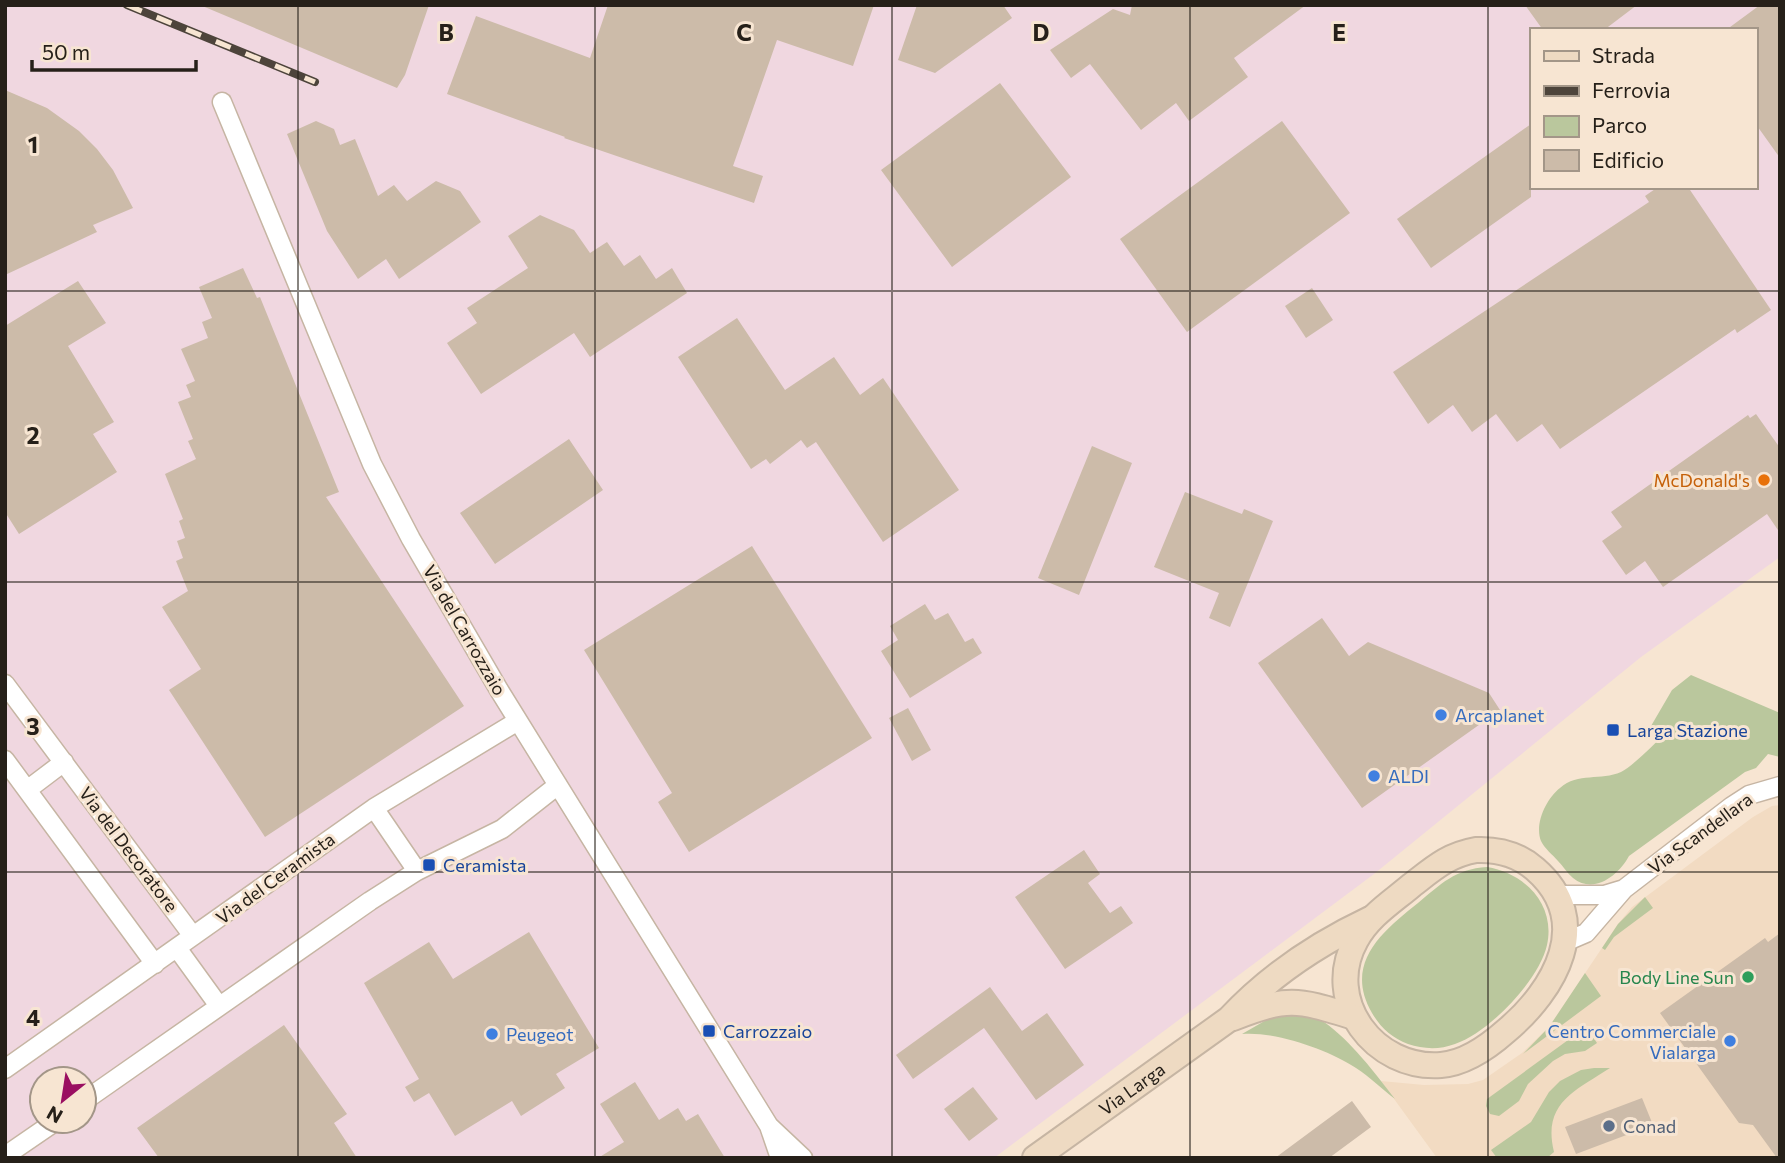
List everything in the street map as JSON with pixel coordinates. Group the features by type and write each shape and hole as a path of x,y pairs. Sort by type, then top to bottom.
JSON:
{"main road":[{"path":"1476,850 1505,853 1528,863 1545,877 1557,895 1563,913 1565,942 1558,967 1527,1012 1482,1050 1461,1061 1426,1066 1395,1057 1371,1041 1354,1017 1347,998 1346,971 1352,948 1371,918 1448,858 1457,853 1476,850"},
{"name":"Via Larga","path":"1035,1158 1229,1020 1253,993 1280,973 1332,937 1371,918"},
{"name":"Via Larga","path":"1229,1020 1286,1002 1301,1002 1354,1017"}],"street":[{"name":"Via del Carrozzaio","path":"222,102 372,464 411,539 518,721 769,1126 780,1158"},
{"name":"Via del Decoratore","path":"5,684 193,936"},
{"name":"Via del Ceramista","path":"5,1069 374,808 518,721"},
{"path":"5,760 155,964"},
{"path":"27,790 64,762"},
{"path":"1772,787 1780,771"},
{"path":"98,1091 370,901 417,871 502,829 558,785"},
{"name":"Via Scandellara","path":"1565,942 1586,933 1624,889 1732,806 1772,787"},
{"path":"374,808 417,871"},
{"name":"Via Scandellara","path":"1557,895 1604,895 1624,889"},
{"path":"177,948 219,1006"},
{"name":"Via del Carrozzaio","path":"769,1126 803,1158"},
{"path":"5,1156 36,1135"}],"shaded area":[{"path":"5,5 1780,5 1780,557 1641,657 1374,874 994,1158 5,1158"},
{"name":"Centro Commerciale Vialarga","path":"1780,805 1780,1158 1437,1158 1381,1081 1424,1085 1468,1084 1483,1080 1522,1053 1549,1027 1632,907 1753,817 1772,806"}],"green space":[{"path":"1691,675 1780,713 1780,757 1768,754 1756,768 1745,772 1629,856 1612,876 1597,884 1581,883 1571,876 1541,841 1539,827 1546,804 1555,792 1567,783 1582,778 1613,775 1638,760 1666,733 1651,726 1672,690"},
{"path":"1487,867 1501,870 1525,884 1542,904 1549,930 1542,959 1534,974 1510,1004 1468,1038 1437,1048 1402,1042 1379,1023 1364,995 1362,979 1371,950 1392,925 1442,884 1457,874"},
{"path":"1645,897 1653,908 1614,937 1605,950 1602,948 1618,924"},
{"path":"1585,973 1601,996 1523,1054 1549,1027"},
{"path":"1292,1013 1316,1018 1334,1029 1395,1099 1345,1061 1331,1055 1285,1039 1242,1034 1268,1019"},
{"path":"1586,1027 1597,1043 1585,1051 1565,1054 1553,1061 1528,1084 1519,1101 1499,1116 1490,1114 1486,1106 1487,1099"},
{"path":"1610,1068 1574,1092 1557,1110 1552,1135 1554,1152 1547,1158 1497,1158 1491,1150 1531,1122 1549,1092 1560,1081 1581,1070"}],"building":[{"path":"200,5 429,5 405,75 397,88"},
{"path":"608,5 874,5 853,66 777,40 733,166 763,176 754,203 564,138 447,94 476,16 590,58"},
{"path":"917,5 1003,5 1012,18 935,73 898,60"},
{"path":"1132,5 1306,5 1234,58 1248,77 1189,121 1176,103 1141,130 1090,64 1071,78 1050,50 1113,9 1130,15"},
{"path":"1525,5 1637,5 1607,28 1542,28"},
{"path":"1760,5 1780,5 1780,158 1757,126 1757,28 1729,28"},
{"path":"1000,83 1071,177 952,267 881,170"},
{"path":"5,90 47,108 79,131 113,170 133,208 93,225 97,232 5,275"},
{"path":"316,121 334,129 340,145 355,139 378,196 394,185 407,201 436,181 460,191 481,222 399,279 386,259 358,279 327,231 287,134"},
{"path":"1282,121 1350,213 1187,332 1120,239"},
{"path":"1530,125 1531,197 1431,268 1397,219"},
{"path":"1655,189 1689,189 1771,310 1737,333 1735,329 1560,449 1542,424 1517,442 1496,414 1472,432 1453,405 1428,424 1393,372 1649,202 1645,196"},
{"path":"540,215 574,230 590,253 607,242 624,266 640,255 656,279 672,268 687,293 590,357 574,333 481,394 447,343 477,323 467,308 528,268 508,236"},
{"path":"243,268 257,298 260,297 339,492 326,497 464,706 265,837 169,690 201,669 162,607 188,591 176,561 183,558 177,541 185,538 179,521 183,519 165,474 196,459 188,441 193,439 178,402 191,397 186,385 195,381 181,349 208,338 202,322 212,318 199,287"},
{"path":"78,281 106,323 68,346 114,422 93,434 117,472 19,534 5,512 5,326"},
{"path":"1312,288 1333,320 1306,338 1285,306"},
{"path":"737,318 785,390 834,357 860,395 883,378 959,490 883,542 816,442 807,448 801,440 770,464 766,459 751,469 678,357"},
{"path":"1756,414 1780,448 1780,533 1767,514 1663,587 1645,561 1626,575 1602,541 1622,527 1611,512 1748,415 1750,418"},
{"path":"569,439 603,490 495,564 460,513"},
{"path":"1092,446 1132,463 1079,595 1038,578"},
{"path":"1185,492 1242,514 1244,509 1273,521 1230,627 1209,618 1219,593 1154,567"},
{"path":"752,546 872,738 689,852 658,802 672,793 584,650"},
{"path":"925,604 935,620 948,613 965,642 973,638 982,653 910,698 881,651 898,640 890,626"},
{"path":"1322,618 1349,656 1368,642 1489,693 1500,710 1362,808 1258,663"},
{"path":"908,708 931,750 912,761 889,718"},
{"path":"1084,850 1100,874 1088,883 1110,913 1121,906 1133,923 1065,969 1015,897"},
{"name":"Peugeot","path":"529,932 599,1048 556,1074 565,1088 521,1116 512,1101 455,1136 429,1093 414,1102 405,1087 419,1079 364,983 429,942 453,979"},
{"name":"Centro Commerciale Vialarga","path":"1780,933 1780,1158 1777,1158 1753,1125 1739,1123 1660,1013 1765,938 1768,942"},
{"path":"990,987 1022,1031 1047,1013 1084,1065 1036,1100 984,1028 913,1079 896,1055"},
{"path":"284,1025 347,1114 334,1123 357,1158 159,1158 137,1128"},
{"path":"635,1082 659,1120 678,1108 686,1121 698,1114 725,1158 598,1158 624,1142 600,1104"},
{"path":"973,1087 998,1119 969,1141 944,1109"},
{"name":"Conad","path":"1642,1098 1653,1125 1576,1154 1565,1127"},
{"path":"1352,1101 1371,1127 1329,1158 1275,1158"}],"railway":[{"path":"127,5 315,82"}],"place":[{"name":"McDonald's","path":"1764,480"},
{"name":"Arcaplanet","path":"1441,715"},
{"name":"Larga Stazione","path":"1613,730"},
{"name":"ALDI","path":"1374,776"},
{"name":"Ceramista","path":"429,865"},
{"name":"Body Line Sun","path":"1748,977"},
{"name":"Carrozzaio","path":"709,1031"},
{"name":"Peugeot","path":"492,1034"},
{"name":"Centro Commerciale Vialarga","path":"1730,1041"},
{"name":"Conad","path":"1609,1126"}]}
